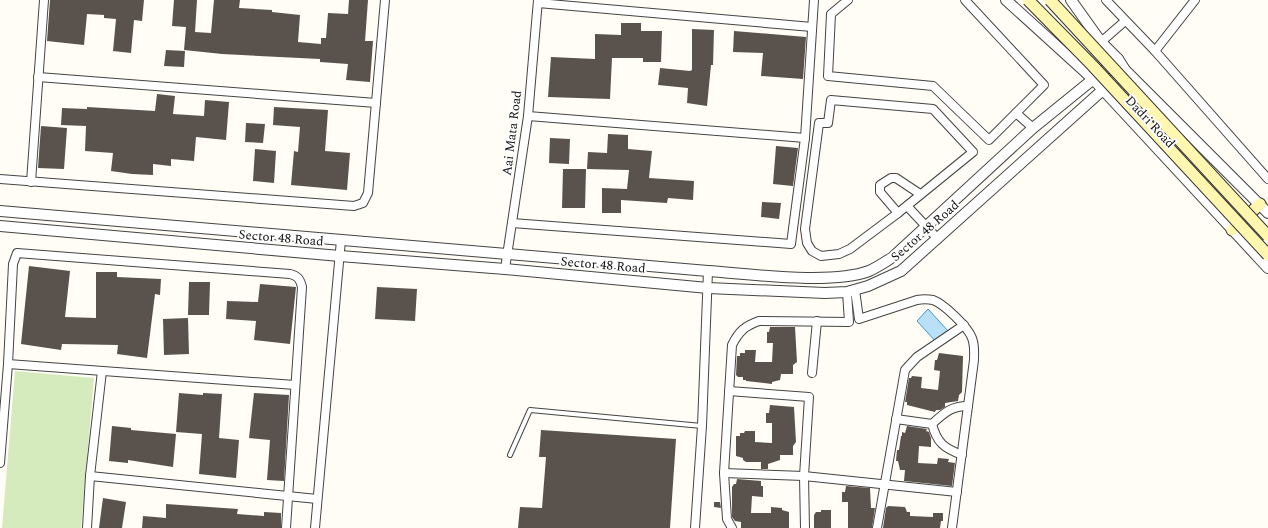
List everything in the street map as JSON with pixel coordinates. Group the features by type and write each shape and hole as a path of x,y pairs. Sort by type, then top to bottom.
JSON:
{"main road":[{"path":"1028,0 1092,65 1268,255"},
{"path":"1050,0 1268,236"},
{"path":"1232,230 1260,204"}],"street":[{"path":"31,182 44,0"},
{"path":"0,179 354,206 363,203 368,193 385,0"},
{"path":"512,223 791,244 805,138 814,0"},
{"path":"848,0 831,14 828,76 933,86 989,140 1044,85 966,0"},
{"name":"Dadri Road","path":"1006,0 1094,79 1268,268"},
{"name":"Dadri Road","path":"1071,0 1101,42 1118,59 1125,70 1268,213"},
{"path":"1106,0 1154,51 1268,179"},
{"path":"1154,51 1196,0"},
{"path":"538,1 812,27"},
{"name":"Aai Mata Road","path":"505,269 528,116 538,1"},
{"path":"1101,42 1125,21"},
{"name":"Sector 48 Road","path":"0,212 708,271 788,276 829,277 849,275 868,271 881,265 1033,128 1118,59"},
{"name":"Sector 48 Road","path":"0,226 505,269 708,288 825,293 851,291 868,286 900,271 938,239 1125,70"},
{"path":"38,77 376,103"},
{"path":"831,100 933,109 973,152 920,194 907,206 850,249 839,254 820,256 812,251 807,243 805,228 819,123 828,123 831,100"},
{"path":"1016,112 1033,128"},
{"path":"528,116 805,138"},
{"path":"898,213 880,192 880,185 891,178 896,178 920,194"},
{"path":"907,206 938,239"},
{"path":"315,528 341,240"},
{"path":"0,463 8,364 13,264 17,253 22,252 296,276 301,280 302,287 286,528"},
{"path":"695,528 702,426 708,271"},
{"path":"732,528 727,519 724,473 732,345 738,333 746,326 760,321 850,322 851,291"},
{"path":"851,291 860,319 918,300 927,299 942,305 964,325 972,336 975,346 952,528"},
{"path":"812,373 817,321"},
{"path":"877,528 902,380 905,370 911,362 964,325"},
{"path":"8,364 295,386"},
{"path":"87,528 90,476 102,371"},
{"path":"729,391 809,397 804,476 805,528"},
{"path":"932,424 945,411 957,406 968,406"},
{"path":"896,420 932,424"},
{"path":"932,424 935,436 947,449 962,455"},
{"path":"724,473 804,476 957,492"},
{"path":"90,476 317,498"}],"lane":[{"path":"510,455 530,410 702,426"}],"green space":[{"path":"15,371 94,378 81,528 2,528"}],"water":[{"path":"928,309 949,332 937,343 917,321"}],"building":[{"path":"50,0 144,0 142,21 134,20 131,53 113,51 116,19 104,18 104,15 87,14 84,45 47,41"},
{"path":"174,0 197,0 195,32 211,33 214,0 240,0 239,8 272,10 272,12 300,15 298,42 321,44 321,38 326,38 328,13 348,14 349,0 368,0 365,41 373,41 370,82 346,80 348,64 320,62 320,59 222,54 184,50 186,27 172,26"},
{"path":"621,23 641,23 641,31 662,31 661,62 643,62 643,58 612,58 610,99 548,97 551,57 595,59 595,34 621,35"},
{"path":"692,29 714,30 713,65 711,65 707,106 687,103 688,88 658,85 660,68 692,70"},
{"path":"734,31 806,37 803,79 761,76 763,53 733,52"},
{"path":"166,50 185,51 184,67 164,66"},
{"path":"157,94 175,96 173,114 204,116 205,100 229,102 226,140 196,137 194,161 171,159 171,166 153,164 153,175 132,174 111,171 113,153 85,151 86,126 61,125 62,108 87,109 87,107 155,111"},
{"path":"274,107 328,110 325,151 350,153 347,190 291,185 294,151 298,152 300,127 273,125"},
{"path":"246,123 265,124 263,143 245,142"},
{"path":"41,126 67,128 64,169 38,168"},
{"path":"608,134 628,135 628,149 652,151 649,178 694,181 693,200 668,198 667,203 621,200 621,213 602,213 602,188 627,189 629,170 587,169 588,152 607,153"},
{"path":"550,138 570,139 569,164 549,163"},
{"path":"776,146 798,148 793,186 773,184"},
{"path":"255,149 276,151 274,183 253,181"},
{"path":"563,169 586,169 585,208 562,208"},
{"path":"762,202 781,203 779,219 761,217"},
{"path":"29,266 70,271 65,317 96,318 96,272 117,272 117,277 161,279 160,295 155,294 147,358 117,354 118,345 62,344 61,350 21,344"},
{"path":"189,282 210,282 209,315 188,315"},
{"path":"260,284 296,287 290,344 254,340 256,321 226,319 227,301 258,302"},
{"path":"377,287 417,289 415,321 375,319"},
{"path":"188,318 189,354 164,355 163,319"},
{"path":"770,327 795,327 797,362 793,365 793,374 781,374 780,380 772,382 772,384 743,380 743,377 738,377 736,375 737,356 740,356 740,353 745,353 745,350 756,350 755,362 772,362 773,343 767,343 767,332 769,332"},
{"path":"939,353 963,356 962,392 959,395 958,401 945,403 945,407 940,410 936,410 935,412 907,405 907,402 905,402 909,378 912,376 922,377 921,388 938,390 940,371 934,370 935,360 937,360"},
{"path":"179,393 203,395 203,393 222,394 219,438 239,440 236,478 199,474 202,434 176,432"},
{"path":"254,393 289,395 284,481 267,480 270,440 249,438"},
{"path":"770,405 794,407 796,442 793,446 793,455 780,455 780,460 768,464 768,469 761,469 761,462 746,462 743,458 736,456 736,436 740,436 740,433 744,433 745,431 755,431 755,442 772,443 772,423 766,423 766,413 769,413"},
{"path":"112,426 131,428 131,430 176,434 173,467 128,460 128,463 109,461"},
{"path":"907,426 927,429 926,431 929,432 931,438 931,447 919,446 918,463 937,464 938,458 949,459 948,462 955,463 952,486 904,481 905,470 900,470 898,461 896,461 897,450 899,450 902,432 905,433"},
{"path":"541,430 676,439 670,528 518,528 520,507 542,508 546,457 539,457"},
{"path":"737,479 761,481 761,486 763,486 763,497 752,496 751,513 771,513 771,507 782,508 782,510 789,512 789,528 741,528 741,522 735,521 732,517 732,487 736,484"},
{"path":"846,486 870,488 871,508 875,508 872,528 848,528 848,502 842,502 842,492 845,492"},
{"path":"103,498 126,502 122,528 99,528"},
{"path":"714,502 720,502 721,508 714,507"},
{"path":"166,504 238,509 237,514 264,516 264,512 281,513 281,528 142,528 143,516 166,518"},
{"path":"888,506 905,507 907,512 910,512 910,516 933,517 933,513 943,513 943,521 941,521 940,528 883,528 886,508"},
{"path":"821,510 831,510 831,528 814,528 814,515 816,512 821,512"}]}
